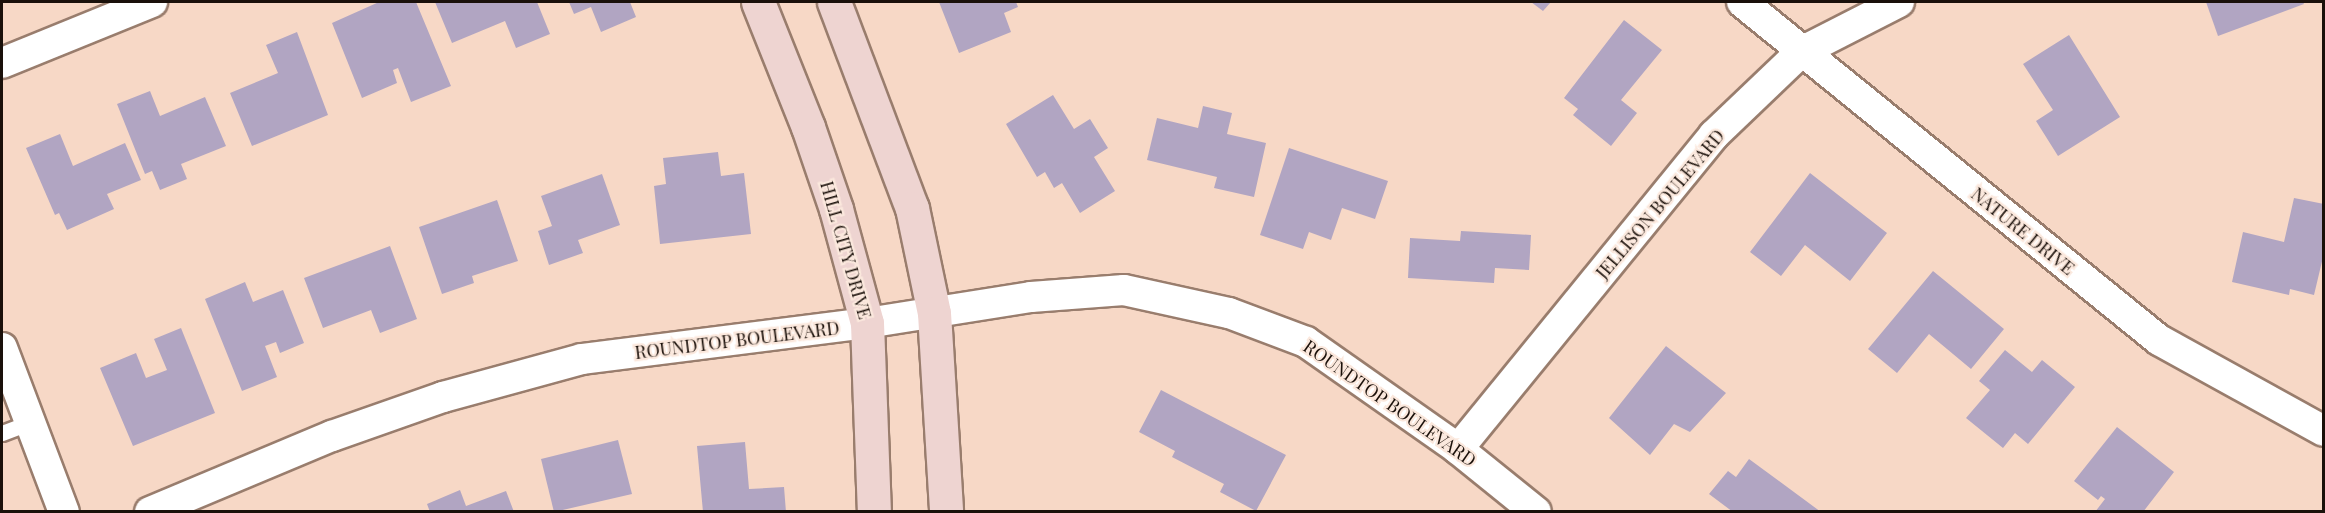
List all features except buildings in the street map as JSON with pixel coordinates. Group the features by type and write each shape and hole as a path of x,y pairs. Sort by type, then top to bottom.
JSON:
{"street":[{"path":"2,63 152,2"},
{"name":"HILL CITY DRIVE","path":"758,2 819,158 867,323 874,512"},
{"path":"834,2 912,208 934,313 946,512"},
{"name":"NATURE DRIVE","path":"1742,2 2159,340 2324,431"},
{"name":"JELLISON BOULEVARD","path":"1458,449 1714,135 1801,52 1899,2"},
{"name":"ROUNDTOP BOULEVARD","path":"150,512 332,436 443,397 582,359 867,323 1031,297 1124,290 1229,313 1306,342 1458,449 1536,512"},
{"path":"2,348 64,512"}],"lane":[{"path":"2,433 31,422"}]}
